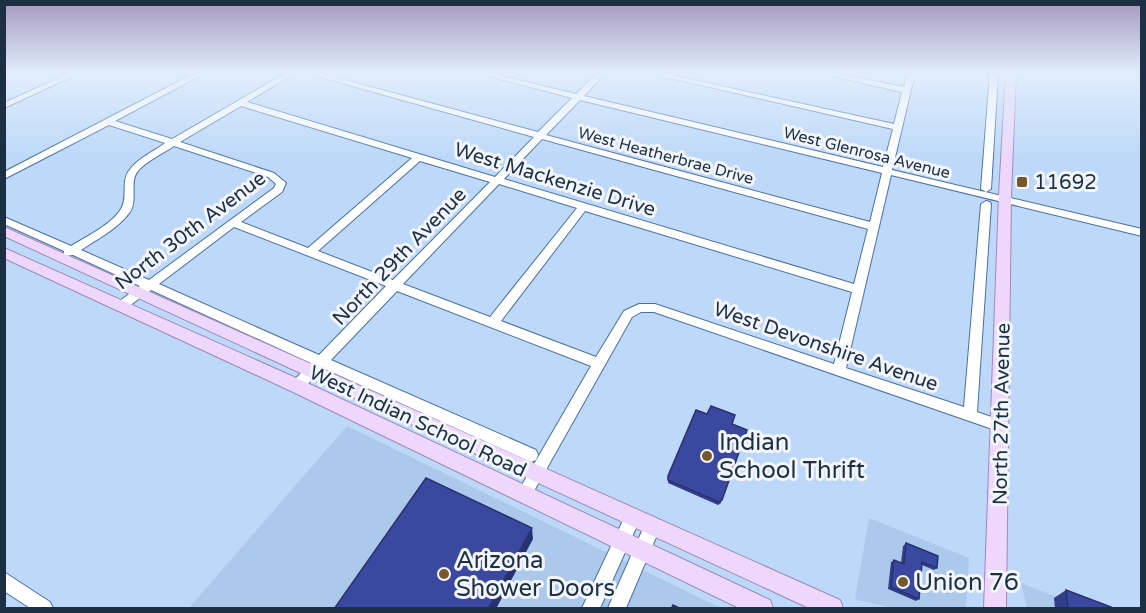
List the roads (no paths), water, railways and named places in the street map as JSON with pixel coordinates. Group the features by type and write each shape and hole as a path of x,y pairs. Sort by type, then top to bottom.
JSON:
{"main road":[{"name":"North 27th Avenue","path":"995,609 1005,200 1010,102"},
{"name":"West Indian School Road","path":"4,231 67,254 145,288 316,367 536,475 832,609"},
{"name":"West Indian School Road","path":"4,252 297,387 762,609"}],"street":[{"path":"4,176 148,102"},
{"name":"West Heatherbrae Drive","path":"414,102 875,227"},
{"name":"North 29th Avenue","path":"297,387 574,102"},
{"name":"West Glenrosa Avenue","path":"602,102 1142,232"},
{"path":"782,102 897,127"},
{"path":"839,371 903,102"},
{"path":"992,102 986,184 1006,184"},
{"path":"67,254 107,228 126,210 130,195 130,178 134,169 172,143 240,103"},
{"name":"West Mackenzie Drive","path":"240,103 859,290"},
{"path":"110,122 172,143"},
{"name":"North 30th Avenue","path":"120,306 278,190 281,183 277,177 172,143"},
{"path":"309,253 419,157"},
{"path":"492,323 583,207"},
{"name":"North 27th Avenue","path":"970,415 985,210 1005,220"},
{"name":"West Indian School Road","path":"4,220 67,254"},
{"path":"233,223 600,364 524,495"},
{"name":"West Devonshire Avenue","path":"600,364 628,314 639,308 655,308 1001,426"},
{"name":"West Indian School Road","path":"316,367 531,455"},
{"path":"591,609 632,519"},
{"path":"617,609 652,528"},
{"path":"4,580 44,609"}],"place":[{"name":"11692","path":"1022,182"},
{"name":"Indian School Thrift","path":"707,456"},
{"name":"Arizona Shower Doors","path":"444,574"},
{"name":"Union 76","path":"903,582"}]}
